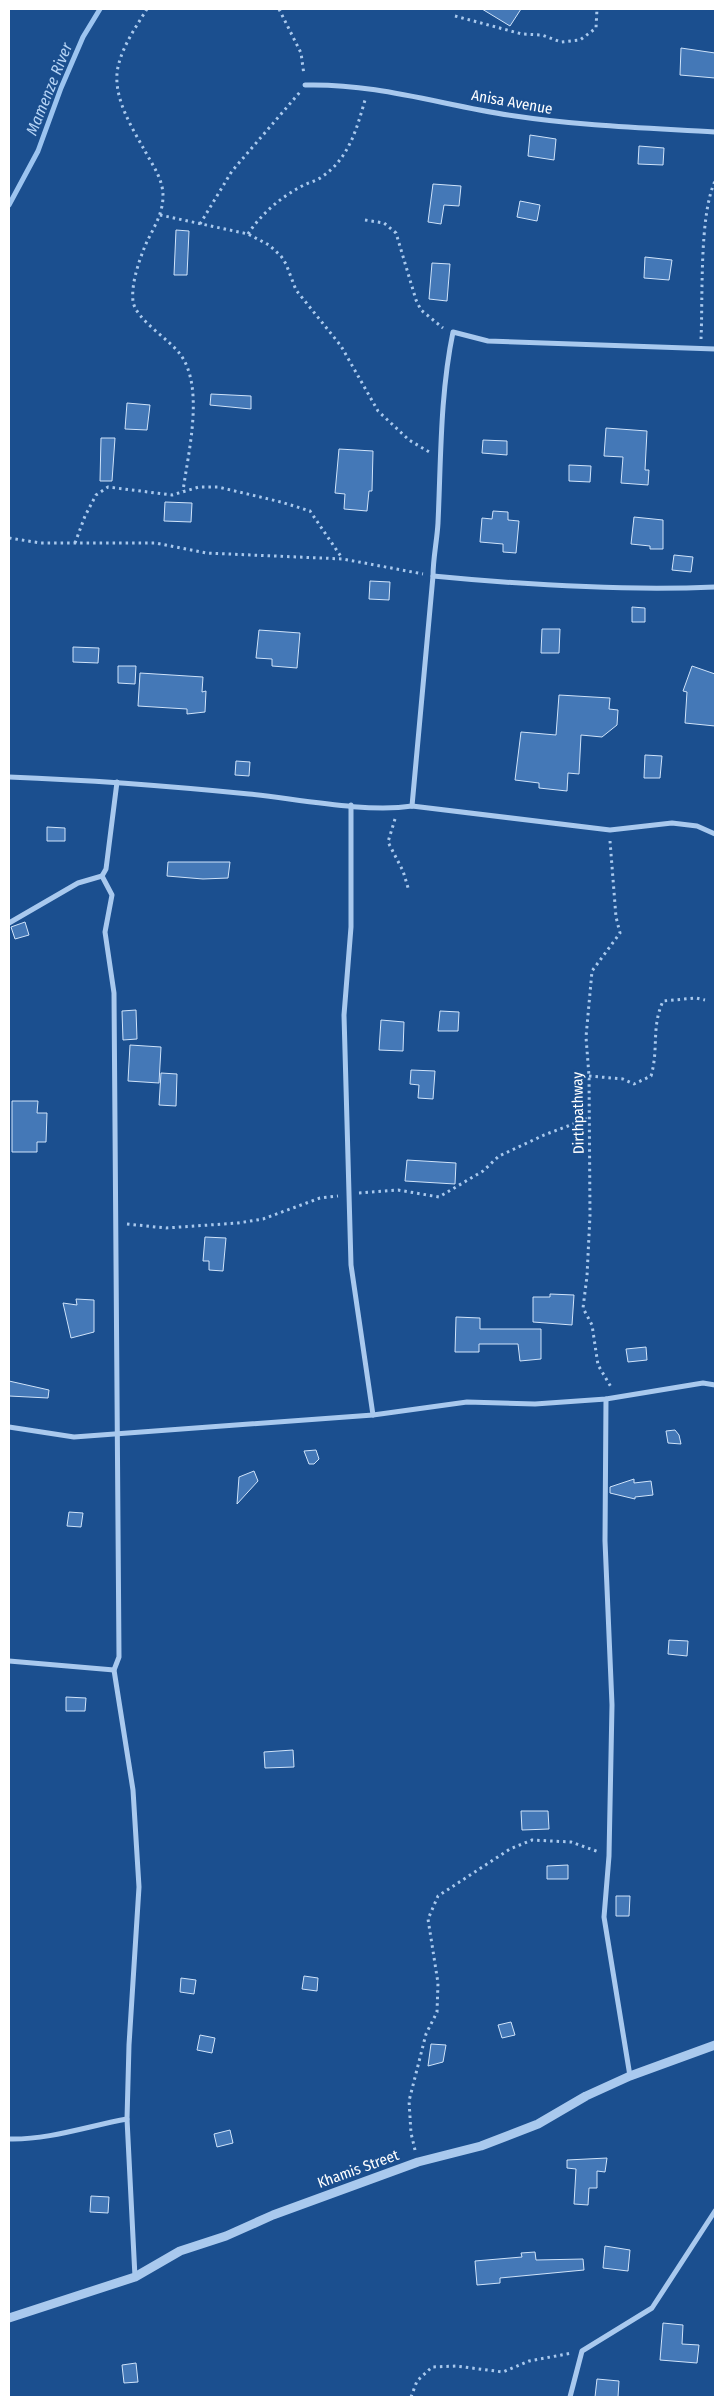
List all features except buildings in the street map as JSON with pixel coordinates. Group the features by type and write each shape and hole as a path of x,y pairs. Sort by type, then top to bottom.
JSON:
{"street":[{"name":"Anisa Avenue","path":"305,85 332,84 368,89 558,122 715,132"},
{"path":"412,806 433,576 445,371 453,332 488,341 715,348"},
{"path":"433,576 569,586 715,587"},
{"path":"9,777 117,782 351,805 398,808 412,806 610,830 672,823 697,826 715,834"},
{"path":"9,923 78,883 102,876 106,869 117,782"},
{"path":"351,805 351,927 344,1014 351,1266 373,1415"},
{"path":"102,876 112,895 105,932 114,993 119,1657 114,1670 133,1790 139,1887 129,2045 127,2119 135,2277"},
{"path":"9,1427 74,1437 116,1432 373,1415 467,1402 535,1404 606,1399 703,1383 715,1385"},
{"path":"606,1399 605,1541 612,1705 609,1856 604,1917 630,2076"},
{"path":"9,1661 114,1670"},
{"name":"Khamis Street","path":"9,2318 135,2277 180,2251 226,2236 273,2215 418,2162 481,2146 538,2124 586,2096 630,2076 715,2045"},
{"path":"9,2139 49,2136 127,2119"},
{"path":"570,2397 582,2351 652,2308 715,2211"}],"path":[{"path":"147,9 132,34 119,63 117,80 128,118 159,176 164,196 160,215 145,247 134,282 133,302 139,315 165,337 181,355 193,388 191,431 183,492"},
{"path":"200,224 232,171 305,85 301,53 279,9"},
{"path":"455,16 522,34 542,35 561,42 580,40 596,28 597,9"},
{"path":"248,234 258,219 286,195 323,177 340,161 355,136 368,89"},
{"path":"701,348 706,226 715,181"},
{"path":"160,215 248,234 269,245 282,256 296,290 341,346 378,411 409,440 441,458"},
{"path":"365,220 384,223 396,233 416,300 421,310 442,328 453,332"},
{"path":"75,543 85,516 96,495 108,487 172,495 199,487 218,487 310,511 343,559"},
{"path":"9,538 41,543 156,543 206,553 343,559 433,576"},
{"path":"398,808 388,842 403,871 410,891"},
{"name":"Dirthpathway","path":"610,830 612,880 616,917 620,933 592,971 586,1037 589,1076 590,1215 587,1276 583,1308 592,1325 598,1365 618,1397"},
{"path":"589,1076 623,1079 634,1084 651,1076 656,1054 655,1028 663,1001 696,998 705,1000"},
{"path":"418,2162 411,2133 409,2101 426,2034 437,2012 438,1983 428,1919 438,1896 510,1849 532,1840 570,1842 609,1856"},
{"path":"411,2397 417,2381 432,2367 456,2366 503,2372 529,2362 582,2351"}],"waterway":[{"name":"Mamenze River","path":"9,205 38,151 61,88 83,37 100,9"}]}
